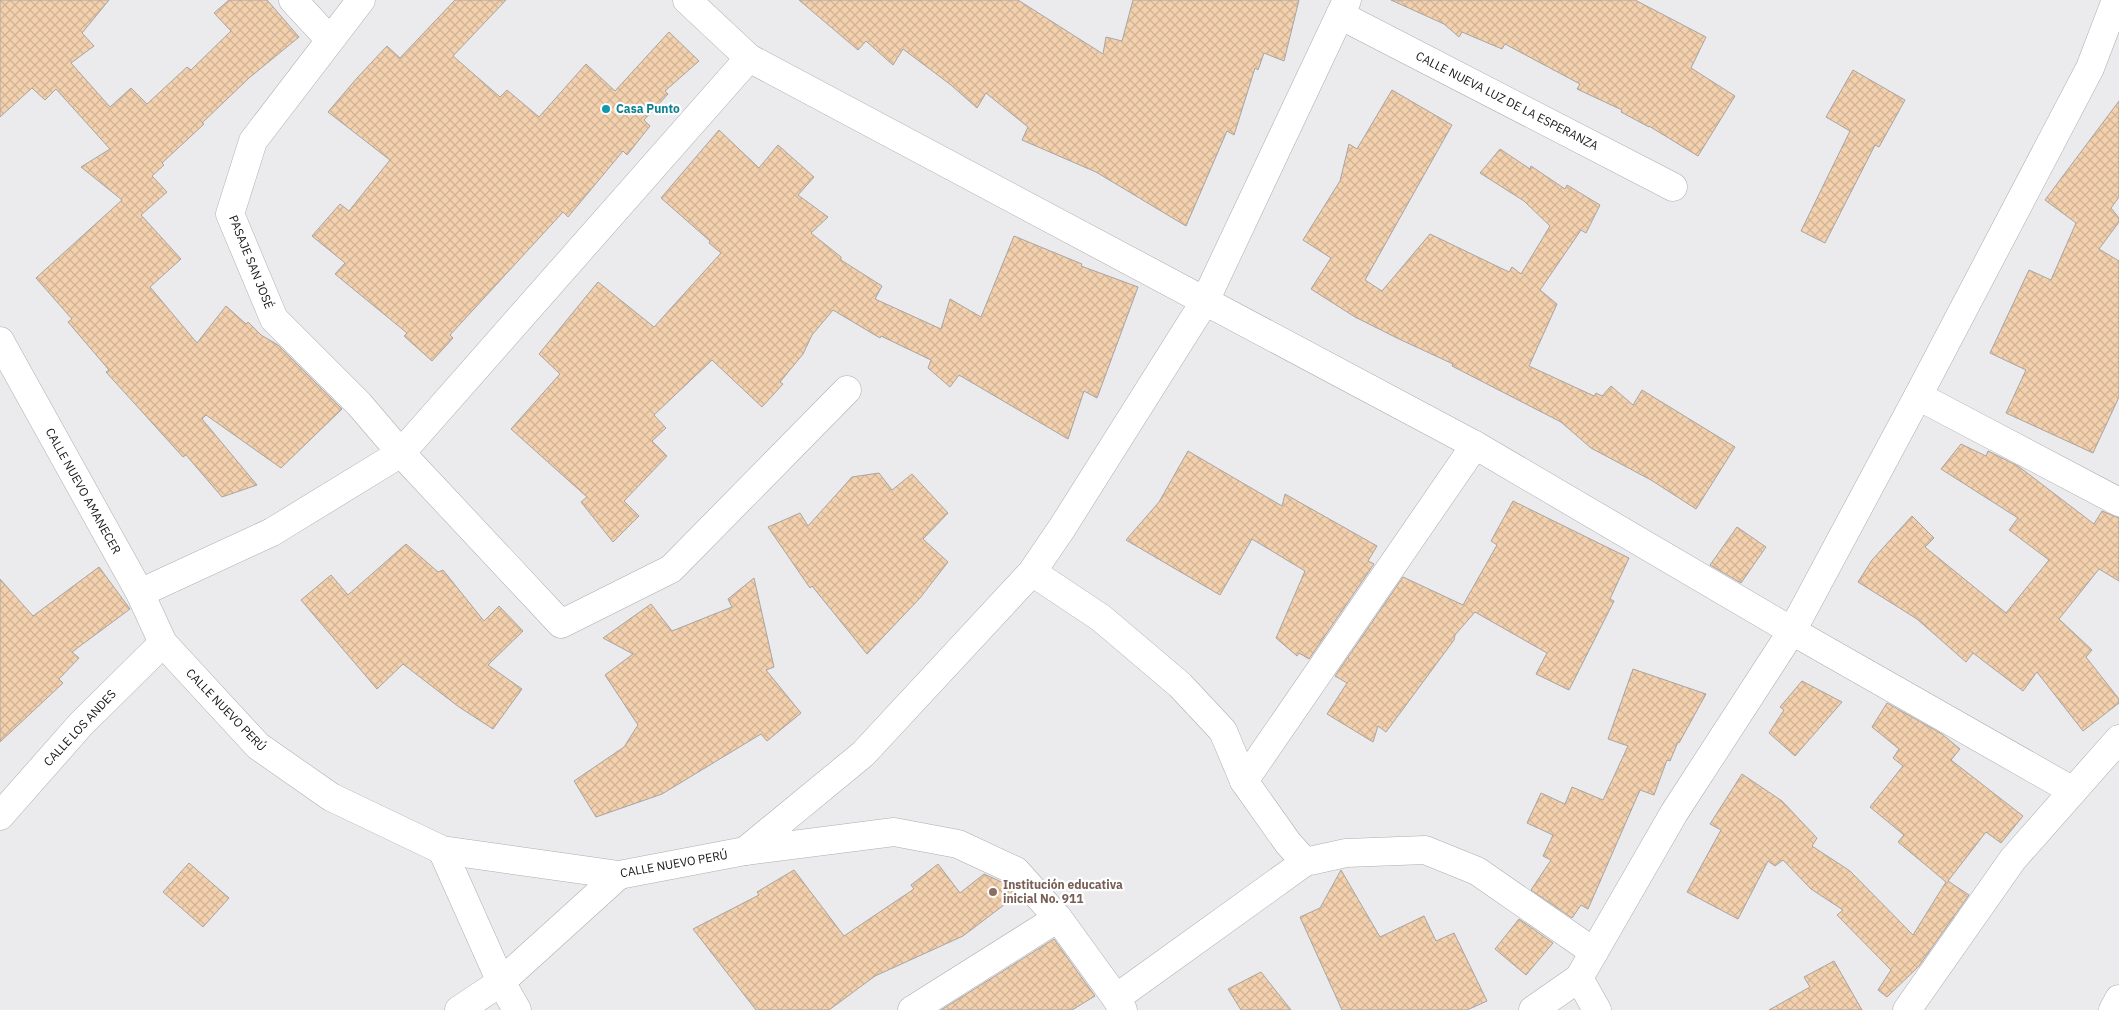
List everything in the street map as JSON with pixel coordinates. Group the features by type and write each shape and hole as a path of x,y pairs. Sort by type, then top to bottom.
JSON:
{"main road":[{"path":"293,0 330,40"},
{"name":"PASAJE SAN JOSÉ","path":"361,0 253,141 230,214 274,320 359,404 401,454 561,624 671,568 847,390"},
{"path":"687,0 749,58 1475,445 1792,631 2073,791"},
{"path":"1533,1010 1579,978 1674,813 1792,631 2090,68 2116,0"},
{"path":"745,851 863,754 1032,572 1068,520 1205,301 1343,8"},
{"name":"CALLE NUEVA LUZ DE LA ESPERANZA","path":"1343,8 1673,187"},
{"path":"140,593 272,532 401,454 749,58"},
{"name":"CALLE NUEVO AMANECER","path":"2,349 140,593 163,643"},
{"path":"1918,396 2119,502"},
{"path":"1244,781 1475,445"},
{"path":"1032,572 1101,618 1180,685 1223,730 1244,781 1288,843 1305,862"},
{"name":"CALLE NUEVO PERÚ","path":"163,643 258,746 331,797 442,850 620,875 745,851 894,832 958,844 1016,871 1058,918 1119,1004"},
{"name":"CALLE LOS ANDES","path":"0,816 81,724 163,643"},
{"path":"1908,1010 2013,859 2119,739"},
{"path":"442,850 501,982 517,1010"},
{"path":"1119,1004 1305,862 1346,853 1425,850 1477,871 1594,952"},
{"path":"459,1010 501,982 620,875"},
{"path":"912,1010 1058,918"},
{"path":"1579,978 1597,1010"},
{"path":"2113,1010 2119,999"}],"building":[{"path":"0,0 109,0 82,33 94,46 71,63 110,107 131,88 147,104 187,67 191,70 231,31 214,13 229,0 267,0 299,37 249,78 162,163 164,165 152,176 167,192 141,215 181,259 150,287 197,343 226,306 246,324 248,322 261,335 278,345 342,409 281,468 206,415 202,419 257,485 222,497 186,455 183,457 106,372 109,370 68,322 72,319 36,278 122,200 81,167 110,149 56,89 45,100 32,88 0,117"},
{"path":"455,0 506,0 453,56 500,97 507,90 539,117 586,64 615,91 669,32 699,61 665,91 668,94 644,120 650,126 627,155 623,151 568,217 563,212 450,335 453,338 432,361 404,336 407,333 335,274 345,263 312,236 340,204 349,211 390,160 328,112 387,46 400,58"},
{"path":"799,0 1018,0 1103,54 1106,37 1122,41 1133,0 1299,0 1284,61 1264,53 1258,70 1255,68 1234,135 1227,131 1186,226 1096,172 1022,140 1028,127 986,93 977,108 951,85 903,49 893,65 866,41 858,50"},
{"path":"1391,0 1635,0 1706,37 1691,68 1735,96 1698,156 1649,126 1621,112 1622,110 1577,89 1580,84 1505,44 1502,49 1462,32 1459,37 1444,24"},
{"path":"1853,70 1905,100 1879,147 1875,145 1825,243 1801,231 1850,131 1826,117"},
{"path":"1392,90 1452,125 1365,280 1382,291 1430,234 1509,272 1512,267 1521,274 1550,226 1524,201 1480,173 1500,149 1530,169 1531,166 1565,189 1567,185 1600,205 1586,233 1581,230 1540,290 1557,304 1529,366 1594,396 1596,393 1602,396 1611,386 1633,405 1642,390 1735,447 1696,509 1651,480 1591,448 1561,422 1452,366 1453,364 1355,317 1311,289 1331,258 1303,240 1340,181 1349,144 1357,149"},
{"path":"2119,101 2119,197 2111,208 2119,218 2119,222 2099,249 2119,261 2119,397 2093,453 2006,413 2026,370 1990,353 2029,270 2051,280 2076,223 2045,200"},
{"path":"719,130 759,168 778,145 814,177 798,195 828,217 811,233 841,257 841,260 882,286 875,299 941,329 950,299 981,317 1014,236 1082,264 1081,266 1138,287 1097,398 1084,391 1068,439 959,375 950,387 928,368 931,360 881,336 880,338 833,310 812,335 803,354 780,382 783,384 762,407 712,360 654,415 666,428 652,441 667,456 624,501 639,516 613,542 581,502 587,497 511,429 560,374 539,354 598,282 654,327 721,253 661,198"},
{"path":"1961,444 1986,456 1988,451 2018,466 2094,524 2102,511 2119,518 2119,581 2099,569 2059,619 2092,650 2086,657 2119,699 2119,703 2083,731 2037,672 2023,691 1973,653 1966,662 1917,619 1858,582 1872,560 1912,516 1934,538 1925,547 2006,613 2049,560 2009,530 2018,518 1941,469"},
{"path":"1188,451 1282,506 1285,494 1377,546 1368,561 1374,564 1309,659 1299,653 1297,656 1276,638 1305,571 1252,539 1220,595 1126,540 1159,502"},
{"path":"879,473 892,490 912,474 948,513 923,539 948,562 920,598 867,654 812,586 810,588 768,527 800,513 808,526 852,477"},
{"path":"1513,501 1629,558 1610,599 1614,601 1569,690 1536,674 1547,653 1475,612 1455,635 1454,640 1386,732 1378,726 1373,742 1327,714 1347,683 1335,676 1403,577 1463,605 1497,545 1491,541"},
{"path":"1737,527 1766,547 1741,583 1710,565"},
{"path":"406,544 438,572 443,570 484,621 499,606 523,631 488,665 522,689 493,729 459,707 403,664 377,689 301,600 331,575 348,595"},
{"path":"99,567 130,609 72,652 79,658 59,679 63,683 0,742 0,579 33,616"},
{"path":"754,578 774,667 766,670 801,713 767,741 761,734 662,794 596,817 574,781 624,747 638,725 605,675 633,654 603,638 651,604 672,631 732,607 728,599"},
{"path":"1633,669 1706,694 1678,742 1670,761 1667,760 1654,795 1640,790 1588,909 1581,905 1572,918 1531,890 1551,860 1543,856 1553,835 1527,823 1541,793 1565,804 1572,787 1603,800 1628,746 1608,739"},
{"path":"1802,681 1842,702 1795,756 1769,733 1784,710 1780,707"},
{"path":"1887,703 1942,734 1960,749 1951,760 2023,816 2001,843 1986,832 1948,881 1969,895 1919,966 1887,997 1878,990 1891,970 1837,915 1843,910 1811,889 1783,860 1775,866 1768,861 1738,919 1687,892 1721,830 1710,824 1742,774 1782,801 1817,838 1812,846 1850,871 1913,935 1946,882 1898,842 1904,835 1870,807 1903,766 1893,758 1899,749 1872,727"},
{"path":"189,863 229,898 203,927 163,892"},
{"path":"938,864 960,893 984,874 1006,884 1017,895 963,936 875,976 829,1010 756,1010 693,929 759,895 757,892 794,870 844,936 914,889 911,885"},
{"path":"1341,870 1380,937 1424,916 1436,941 1454,933 1487,1001 1467,1010 1342,1010 1300,917 1320,908"},
{"path":"1519,919 1553,943 1526,975 1495,949"},
{"path":"1054,939 1095,996 1072,1010 941,1010"},
{"path":"1834,961 1862,1010 1769,1010 1810,987 1804,977"},
{"path":"1261,972 1291,1010 1241,1010 1228,989"}],"place":[{"name":"Casa Punto","path":"606,109"},
{"name":"Institución educativa inicial No. 911","path":"993,892"}]}
